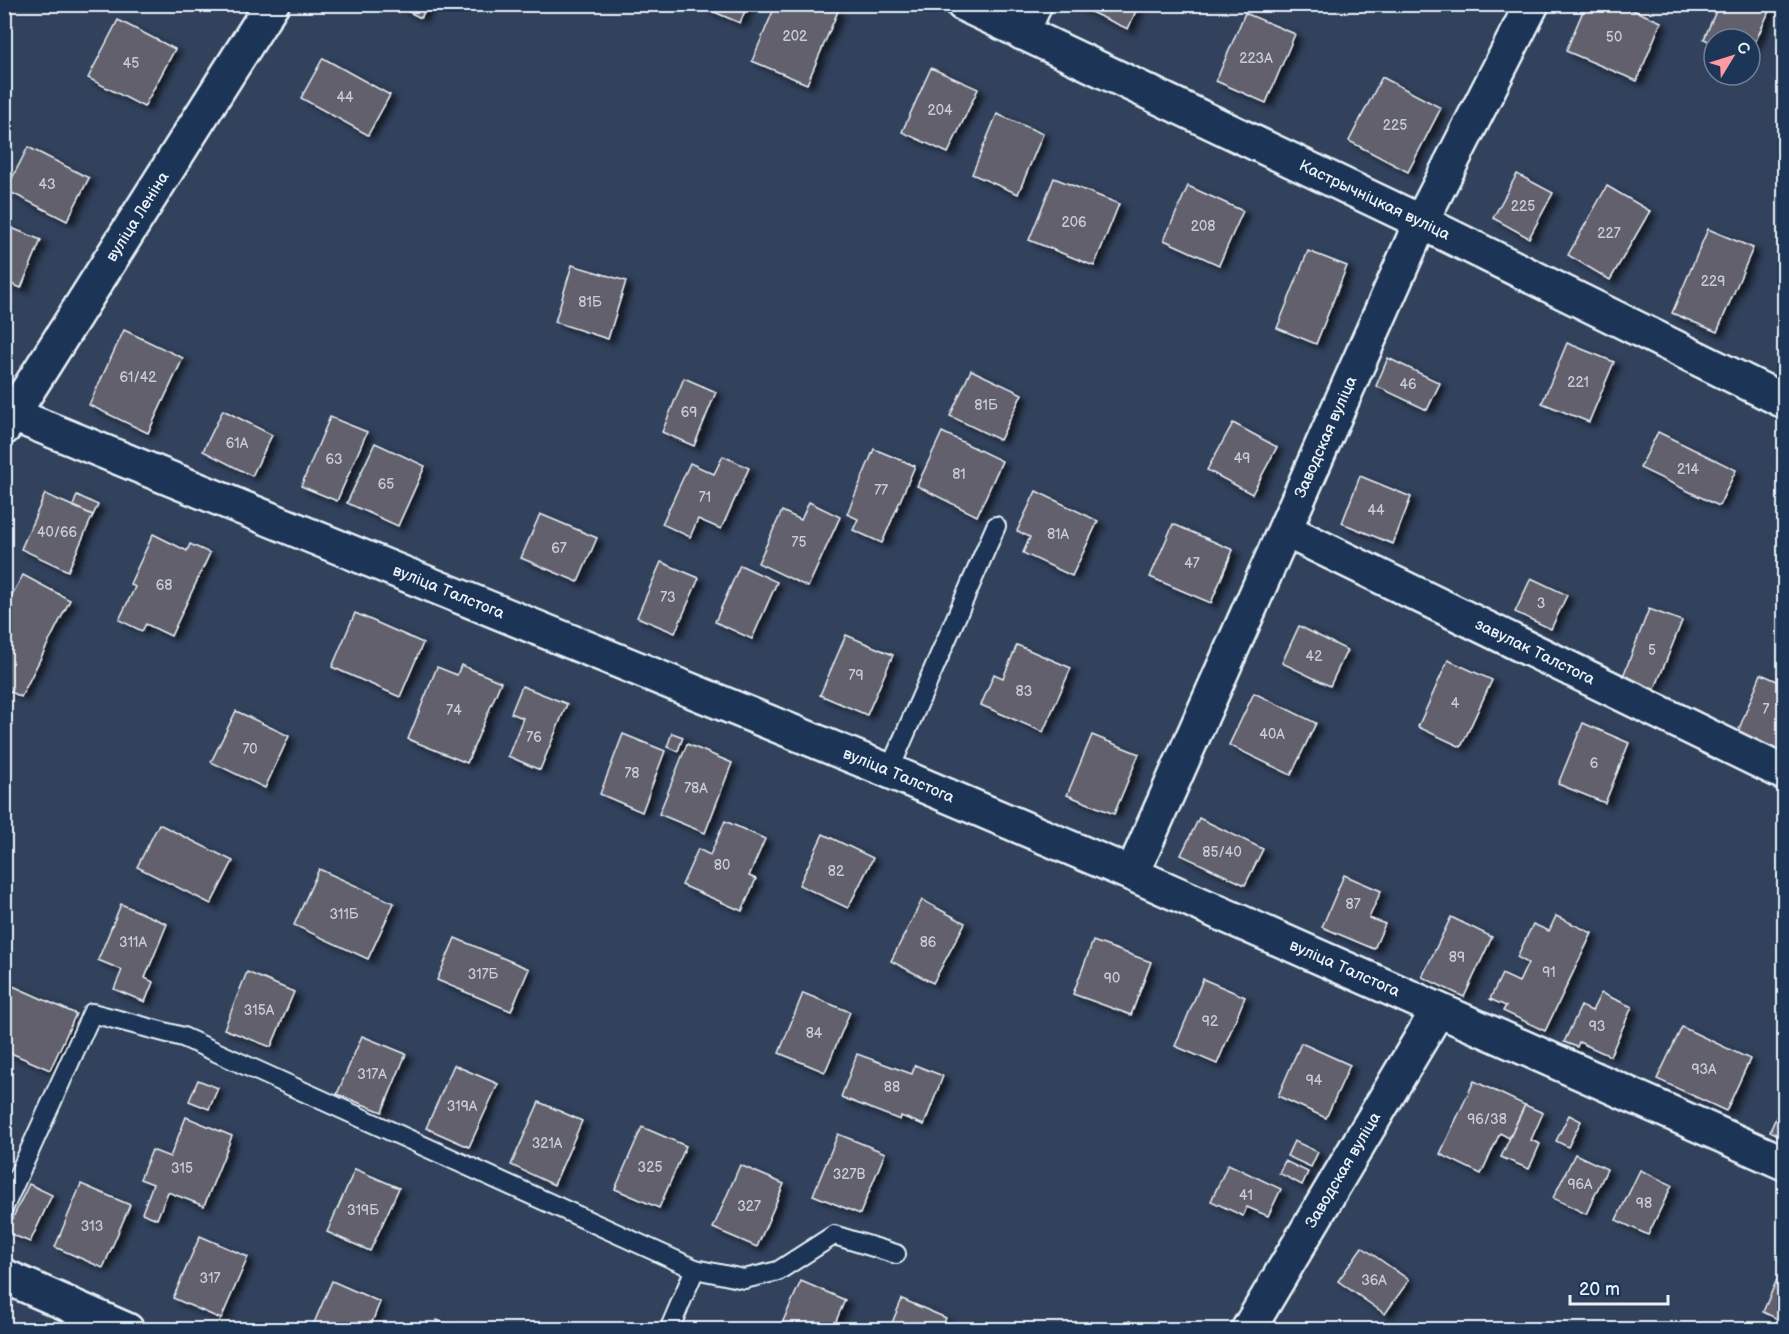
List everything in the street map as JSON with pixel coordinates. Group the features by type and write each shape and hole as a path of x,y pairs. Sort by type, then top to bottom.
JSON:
{"street":[{"name":"вуліца Леніна","path":"8,417 272,4"},
{"name":"Кастрычніцкая вуліца","path":"963,4 1028,19 1421,222 1785,401"},
{"name":"Заводская вуліца","path":"1132,874 1421,222 1532,4"},
{"name":"вуліца Талстога","path":"8,417 889,771 1132,874 1785,1163"},
{"name":"завулак Талстога","path":"1285,530 1785,773"},
{"name":"Заводская вуліца","path":"1248,1329 1438,1010"},
{"path":"4,1276 127,1329"}],"lane":[{"path":"889,771 996,526"},
{"path":"4,1207 92,1013 183,1037 695,1269 744,1279 778,1271 834,1235 896,1254"},
{"path":"669,1329 695,1269"}],"building":[{"path":"393,4 428,4 421,18"},
{"path":"707,4 748,4 740,23 705,8"},
{"path":"776,4 824,4 838,11 807,84 752,61"},
{"path":"1073,4 1139,4 1128,29"},
{"path":"1586,4 1619,4 1661,22 1637,81 1566,51"},
{"path":"1719,4 1760,4 1770,9 1762,27 1709,27"},
{"path":"1245,13 1295,34 1266,103 1216,81"},
{"path":"118,20 175,49 144,107 88,78"},
{"path":"323,58 390,95 368,135 301,98"},
{"path":"931,68 978,89 948,153 902,132"},
{"path":"1382,77 1441,108 1408,172 1349,141"},
{"path":"997,114 1043,134 1018,194 972,174"},
{"path":"28,147 89,178 67,221 6,190"},
{"path":"1517,174 1553,193 1529,238 1493,218"},
{"path":"1054,178 1119,204 1094,266 1029,240"},
{"path":"1188,186 1243,211 1219,265 1164,240"},
{"path":"1607,186 1650,211 1610,280 1568,255"},
{"path":"4,225 41,240 21,288 4,281"},
{"path":"1708,229 1753,248 1717,332 1672,313"},
{"path":"1308,251 1347,266 1316,344 1277,328"},
{"path":"572,265 626,281 608,339 555,322"},
{"path":"124,330 183,358 148,433 89,405"},
{"path":"1567,343 1614,362 1589,422 1542,403"},
{"path":"1388,358 1440,383 1427,410 1376,386"},
{"path":"971,370 1022,394 1000,440 950,416"},
{"path":"684,378 716,392 694,446 662,432"},
{"path":"223,410 272,435 252,476 203,451"},
{"path":"330,417 367,432 337,501 301,486"},
{"path":"1233,423 1277,447 1252,494 1207,470"},
{"path":"942,432 1002,461 977,516 917,486"},
{"path":"1658,432 1736,470 1719,506 1640,468"},
{"path":"375,443 425,466 398,526 347,503"},
{"path":"874,449 915,466 882,543 853,530 858,519 847,514"},
{"path":"723,456 749,468 721,529 698,519 690,537 662,524 690,463 714,474"},
{"path":"1360,476 1411,497 1393,544 1342,523"},
{"path":"1036,491 1098,521 1072,576 1023,553 1030,537 1017,531"},
{"path":"45,494 93,515 68,571 21,549"},
{"path":"77,495 98,505 93,515 73,506"},
{"path":"809,502 840,517 808,587 758,563 782,511 801,520"},
{"path":"540,514 597,538 578,582 521,558"},
{"path":"1173,524 1233,550 1211,603 1150,577"},
{"path":"153,534 187,551 190,544 210,553 171,636 146,624 142,631 119,620 135,587 130,584"},
{"path":"661,562 699,578 675,633 637,617"},
{"path":"740,565 777,582 752,639 715,622"},
{"path":"23,575 70,600 21,697 4,688 4,609"},
{"path":"1531,578 1567,595 1551,629 1515,612"},
{"path":"1649,609 1682,621 1654,691 1622,679"},
{"path":"355,613 423,643 400,697 332,667"},
{"path":"1299,626 1347,650 1330,686 1282,663"},
{"path":"846,635 893,655 867,715 820,695"},
{"path":"1017,645 1071,668 1043,732 981,705 994,674 1003,678"},
{"path":"1448,660 1492,680 1461,747 1418,727"},
{"path":"461,665 501,682 467,763 408,739 437,667 457,675"},
{"path":"1761,674 1784,684 1783,753 1737,734"},
{"path":"522,686 567,704 540,770 508,756 523,718 511,713"},
{"path":"1254,693 1316,723 1291,775 1229,745"},
{"path":"236,711 289,736 265,788 211,762"},
{"path":"1583,723 1629,743 1605,803 1558,784"},
{"path":"672,733 683,737 678,751 667,747"},
{"path":"623,734 665,751 642,812 600,794"},
{"path":"1092,735 1139,754 1114,814 1067,795"},
{"path":"687,744 732,763 705,833 659,814"},
{"path":"1199,818 1263,849 1245,885 1181,855"},
{"path":"725,821 765,839 749,876 756,879 742,911 682,885 698,849 710,855"},
{"path":"159,824 233,861 211,904 137,867"},
{"path":"823,834 873,858 848,908 799,885"},
{"path":"319,869 394,903 368,959 294,925"},
{"path":"1344,875 1381,891 1369,918 1385,924 1374,949 1322,927"},
{"path":"922,900 965,923 933,983 891,961"},
{"path":"121,904 167,924 145,978 153,982 145,1002 114,989 122,970 98,960"},
{"path":"1556,916 1592,933 1545,1031 1503,1011 1506,1006 1490,999 1502,974 1519,982 1528,963 1517,957 1533,924 1549,931"},
{"path":"1451,917 1492,937 1464,997 1422,977"},
{"path":"455,938 529,969 511,1011 437,980"},
{"path":"1093,941 1151,962 1131,1015 1073,994"},
{"path":"247,972 294,992 271,1047 224,1029"},
{"path":"1203,979 1245,997 1217,1064 1175,1046"},
{"path":"4,982 76,1014 50,1070 4,1050"},
{"path":"803,993 850,1012 825,1072 779,1053"},
{"path":"1601,993 1632,1007 1610,1056 1579,1042 1577,1047 1564,1042 1581,1006 1592,1011"},
{"path":"1682,1027 1750,1059 1726,1111 1657,1079"},
{"path":"362,1036 406,1054 382,1112 337,1094"},
{"path":"1301,1043 1350,1065 1326,1118 1278,1096"},
{"path":"857,1054 912,1074 915,1065 943,1076 924,1125 901,1116 900,1120 841,1097"},
{"path":"454,1065 498,1084 469,1147 426,1128"},
{"path":"198,1080 218,1088 209,1109 189,1101"},
{"path":"1474,1081 1525,1105 1509,1138 1500,1133 1481,1174 1440,1154"},
{"path":"1784,1100 1784,1138 1770,1131"},
{"path":"539,1102 582,1121 554,1185 511,1165"},
{"path":"1525,1105 1543,1113 1531,1140 1540,1144 1529,1169 1501,1157"},
{"path":"1569,1115 1581,1121 1568,1147 1556,1141"},
{"path":"186,1117 232,1136 204,1206 168,1192 157,1219 142,1213 153,1184 140,1179 152,1150 170,1157"},
{"path":"642,1127 686,1146 659,1208 615,1189"},
{"path":"838,1134 885,1153 860,1214 813,1195"},
{"path":"1294,1141 1318,1152 1311,1167 1287,1156"},
{"path":"1575,1154 1607,1169 1586,1214 1553,1198"},
{"path":"1285,1161 1308,1172 1302,1185 1279,1173"},
{"path":"1228,1164 1281,1189 1268,1216 1247,1207 1243,1216 1211,1201"},
{"path":"740,1165 784,1184 757,1247 713,1228"},
{"path":"355,1169 399,1188 370,1251 327,1232"},
{"path":"1640,1170 1672,1185 1648,1235 1616,1220"},
{"path":"29,1184 52,1195 30,1242 6,1232"},
{"path":"81,1184 130,1205 103,1268 55,1247"},
{"path":"200,1236 248,1257 221,1319 173,1298"},
{"path":"1362,1247 1409,1280 1385,1314 1338,1281"},
{"path":"1784,1263 1784,1322 1763,1312"},
{"path":"332,1281 380,1302 369,1330 311,1330"},
{"path":"801,1281 845,1300 832,1330 779,1330"},
{"path":"902,1299 946,1318 941,1330 889,1330"},
{"path":"437,1320 462,1330 433,1330"},
{"path":"1129,1321 1144,1330 1124,1330"},
{"path":"1304,1323 1316,1330 1300,1330"}]}
